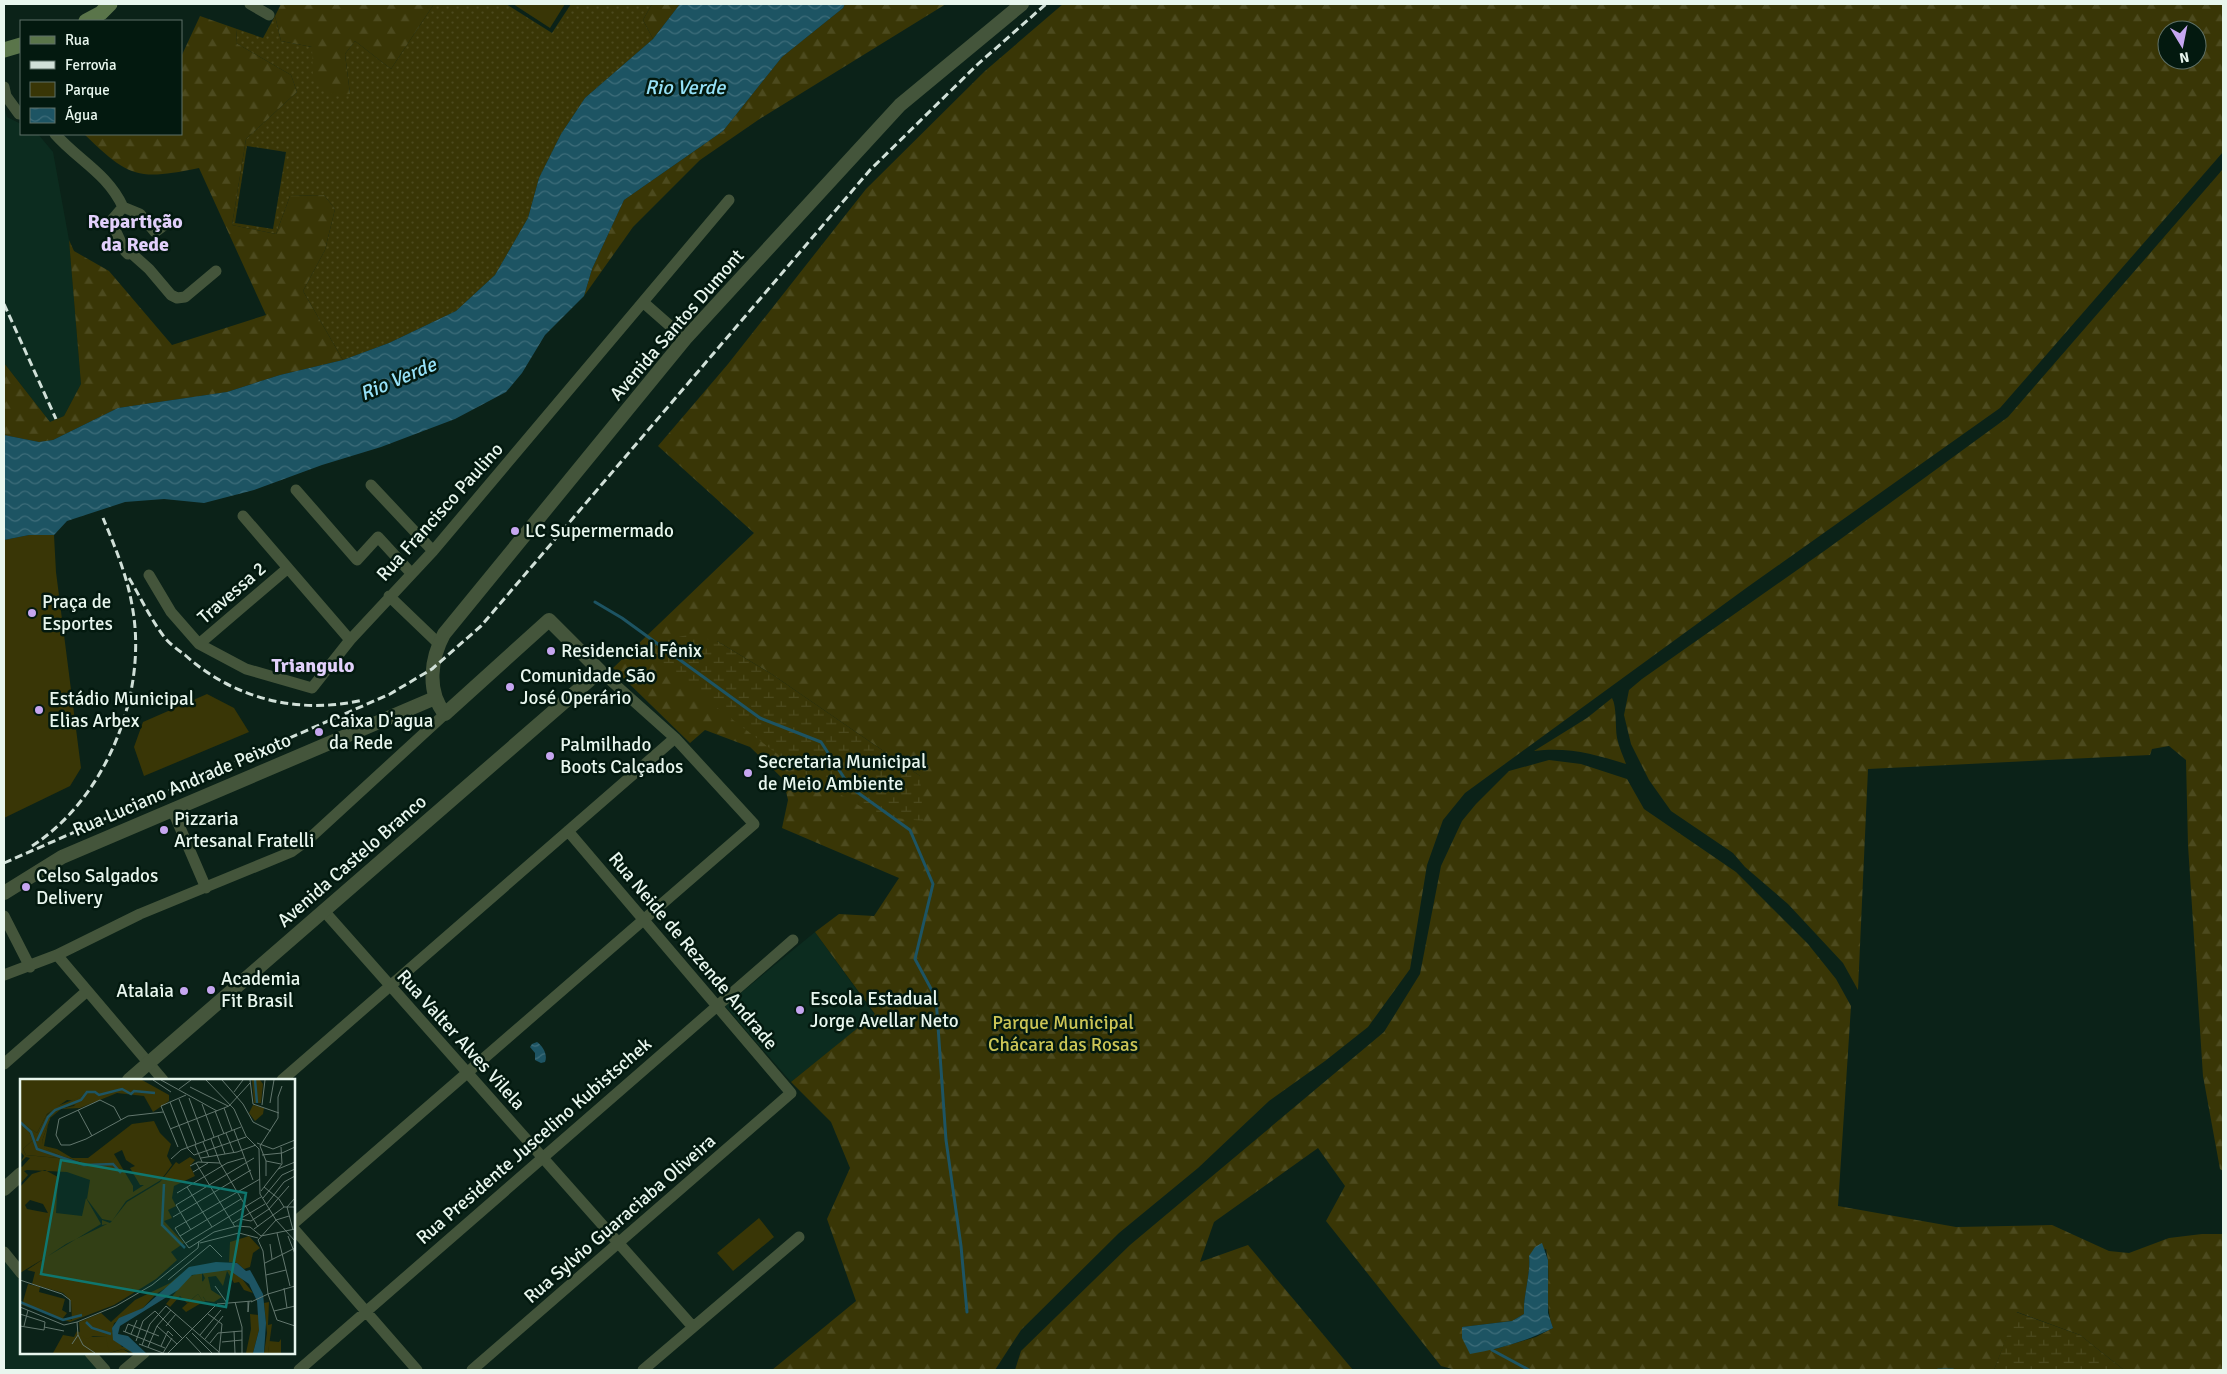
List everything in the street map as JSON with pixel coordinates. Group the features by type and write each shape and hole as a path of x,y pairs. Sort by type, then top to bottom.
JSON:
{"main road":[{"path":"88,20 101,13 110,4"},
{"path":"4,50 20,45"}],"street":[{"path":"250,4 269,15"},
{"name":"Avenida Santos Dumont","path":"445,714 435,698 432,669 444,634 685,340 900,105 1022,4"},
{"path":"4,87 6,96 20,114"},
{"path":"56,135 96,169 115,191 123,207 140,214 156,232 163,226"},
{"name":"Rua Francisco Paulino","path":"149,575 171,612 199,644 246,669 312,688 350,640 433,551 729,200"},
{"path":"123,207 112,221 125,251 149,269 171,295 177,298 185,297 216,271"},
{"path":"644,303 685,340"},
{"path":"371,485 433,551"},
{"path":"296,490 357,560 378,537 411,573"},
{"path":"243,516 350,640"},
{"name":"Travessa 2","path":"199,644 288,568"},
{"path":"389,596 439,644"},
{"path":"4,975 57,956 140,914 291,852 310,838 548,620 600,671 675,738 754,824 295,1222"},
{"name":"Avenida Castelo Branco","path":"130,1079 600,671"},
{"name":"Rua Luciano Andrade Peixoto","path":"4,893 62,857 435,698"},
{"path":"283,1079 675,738"},
{"path":"172,810 206,888"},
{"name":"Rua Neide de Rezende Andrade","path":"568,832 791,1094"},
{"name":"Rua Valter Alves Vilela","path":"324,911 693,1327"},
{"path":"4,916 30,967"},
{"name":"Rua Presidente Juscelino Kubistschek","path":"299,1370 716,1005 793,940"},
{"path":"57,956 162,1079"},
{"path":"4,1064 87,991"},
{"path":"4,1053 17,1052"},
{"name":"Rua Sylvio Guaraciaba Oliveira","path":"472,1370 791,1094"},
{"path":"4,1189 20,1175"},
{"path":"295,1231 417,1370"},
{"path":"643,1370 799,1237"},
{"path":"4,1252 20,1272"},
{"path":"91,1354 104,1370"},
{"path":"124,1370 143,1354"}],"shaded area":[{"path":"4,106 7,117 20,124 20,135 39,135 53,152 69,240 81,384 64,416 50,422 4,363"},
{"name":"Escola Estadual Jorge Avellar Neto","path":"815,932 875,1015 791,1082 725,1006"},
{"path":"4,1260 20,1280 20,1354 84,1354 98,1370 4,1370"}],"green space":[{"path":"281,4 434,4 391,69 355,41 345,54 350,94 333,95 313,79 312,47 281,41 275,16"},
{"path":"434,4 506,4 552,33 571,4 652,4 643,20 653,39 585,98 561,134 539,178 528,218 495,275 456,311 389,343 343,360 303,291 325,250 335,209 324,195 290,196 276,234 232,225 246,139 297,92 291,75 236,43 237,29 263,38 275,16 281,41 312,47 350,94 345,54 355,41 391,69","holes":["247,146 286,152 273,229 235,223"]},
{"path":"513,4 565,4 550,28"},
{"path":"652,4 680,4 653,39 643,20"},
{"path":"845,4 946,4 761,118 700,160 633,227 584,296 592,269 624,200 723,131 782,57 843,8"},
{"name":"Parque Municipal Chácara das Rosas","path":"1063,4 2223,4 2223,152 2000,408 1749,586 1465,793 1443,820 1427,865 1410,969 1368,1027 1269,1101 1198,1168 1119,1233 1021,1330 995,1370 772,1370 856,1301 827,1219 850,1168 831,1122 791,1082 875,1014 815,932 839,914 874,916 899,878 782,828 788,800 783,779 750,747 705,730 690,743 613,668 754,533 658,446 728,364 866,189 985,71","holes":["662,641 717,641 770,673 920,776 647,654"]},
{"path":"200,16 237,29 236,43 291,75 297,92 246,139 232,225 276,234 290,196 324,195 335,209 325,250 303,291 343,360 280,375 227,392 118,408 53,440 39,442 4,435 4,363 50,422 64,416 81,384 69,240 74,251 109,271 172,345 266,315 199,168 161,174 135,172 112,159 85,135 182,135 182,55"},
{"path":"2223,169 2223,1171 2220,1169 2203,1076 2188,845 2186,760 2169,746 2152,749 2150,755 1868,769 1858,990 1843,963 1788,904 1745,867 1733,853 1671,811 1649,780 1631,744 1624,715 1629,690 1642,679 1827,549 2008,417"},
{"name":"Estádio Municipal Elias Arbex","path":"29,535 54,535 56,572 81,768 70,786 4,818 4,540"},
{"path":"687,635 717,641 770,673 920,776 923,821 877,816 797,769 647,654 662,641"},
{"path":"207,694 234,708 249,732 144,776 134,747 143,722"},
{"path":"1612,698 1617,738 1626,764 1581,752 1559,750 1534,751 1587,718"},
{"path":"1549,760 1581,764 1627,779 1644,809 1736,872 1808,944 1836,979 1851,1006 1838,1206 1956,1227 2052,1225 2109,1251 2129,1253 2169,1238 2202,1234 2223,1234 2223,1370 2124,1370 2080,1335 2017,1312 1994,1370 1456,1370 1441,1366 1326,1221 1345,1186 1318,1148 1214,1222 1200,1262 1248,1245 1353,1370 1015,1370 1021,1351 1130,1245 1384,1032 1420,974 1441,866 1462,821 1509,771","holes":["1546,1249 1548,1259 1548,1299 1553,1328 1536,1337 1492,1350 1462,1327 1512,1321 1524,1314 1529,1256"]},
{"path":"759,1218 774,1237 733,1271 717,1253"},
{"path":"2016,1312 2080,1335 2124,1370 1994,1370"}],"water":[{"name":"Rio Verde","path":"680,4 845,4 843,8 782,57 723,131 624,200 592,269 584,296 545,335 522,373 506,392 455,419 381,447 322,465 254,490 204,503 164,499 125,502 67,521 54,535 29,535 4,540 4,435 39,442 53,440 118,408 227,392 280,375 343,360 389,343 456,311 495,275 528,218 539,178 561,134 585,98 653,39"},
{"path":"537,1042 546,1056 545,1062 541,1063 535,1060 535,1053 530,1047"},
{"path":"1542,1243 1548,1260 1548,1313 1553,1328 1513,1344 1470,1354 1462,1338 1462,1327 1512,1321 1524,1314 1529,1256 1535,1247"}],"waterway":[{"path":"595,602 622,618 760,718 821,742 850,787 910,830 933,884 915,959 936,998 946,1140 961,1246 967,1312"},
{"path":"1492,1350 1529,1370"},
{"path":"1938,1370 1953,1370"}],"railway":[{"path":"4,863 390,694 432,669 481,626 870,170 978,64 1046,4"},
{"path":"4,304 56,419"},
{"path":"32,846 58,826 81,801 100,773 115,743 126,710 133,677 136,644 133,611 125,575 103,518"},
{"path":"129,578 155,624 167,640 204,670 224,683 268,700 291,704 339,704 363,700"}],"place":[{"name":"LC Supermermado","path":"515,531"},
{"name":"Praça de Esportes","path":"32,613"},
{"name":"Residencial Fênix","path":"551,651"},
{"name":"Comunidade São José Operário","path":"510,687"},
{"name":"Estádio Municipal Elias Arbex","path":"39,710"},
{"name":"Caixa D'agua da Rede","path":"319,732"},
{"name":"Palmilhado Boots Calçados","path":"550,756"},
{"name":"Secretaria Municipal de Meio Ambiente","path":"748,773"},
{"name":"Pizzaria Artesanal Fratelli","path":"164,830"},
{"name":"Celso Salgados Delivery","path":"26,887"},
{"name":"Academia Fit Brasil","path":"211,990"},
{"name":"Atalaia","path":"184,991"},
{"name":"Escola Estadual Jorge Avellar Neto","path":"800,1010"}],"district":[{"name":"Repartição da Rede","path":"135,232"},
{"name":"Triangulo","path":"313,665"}]}
